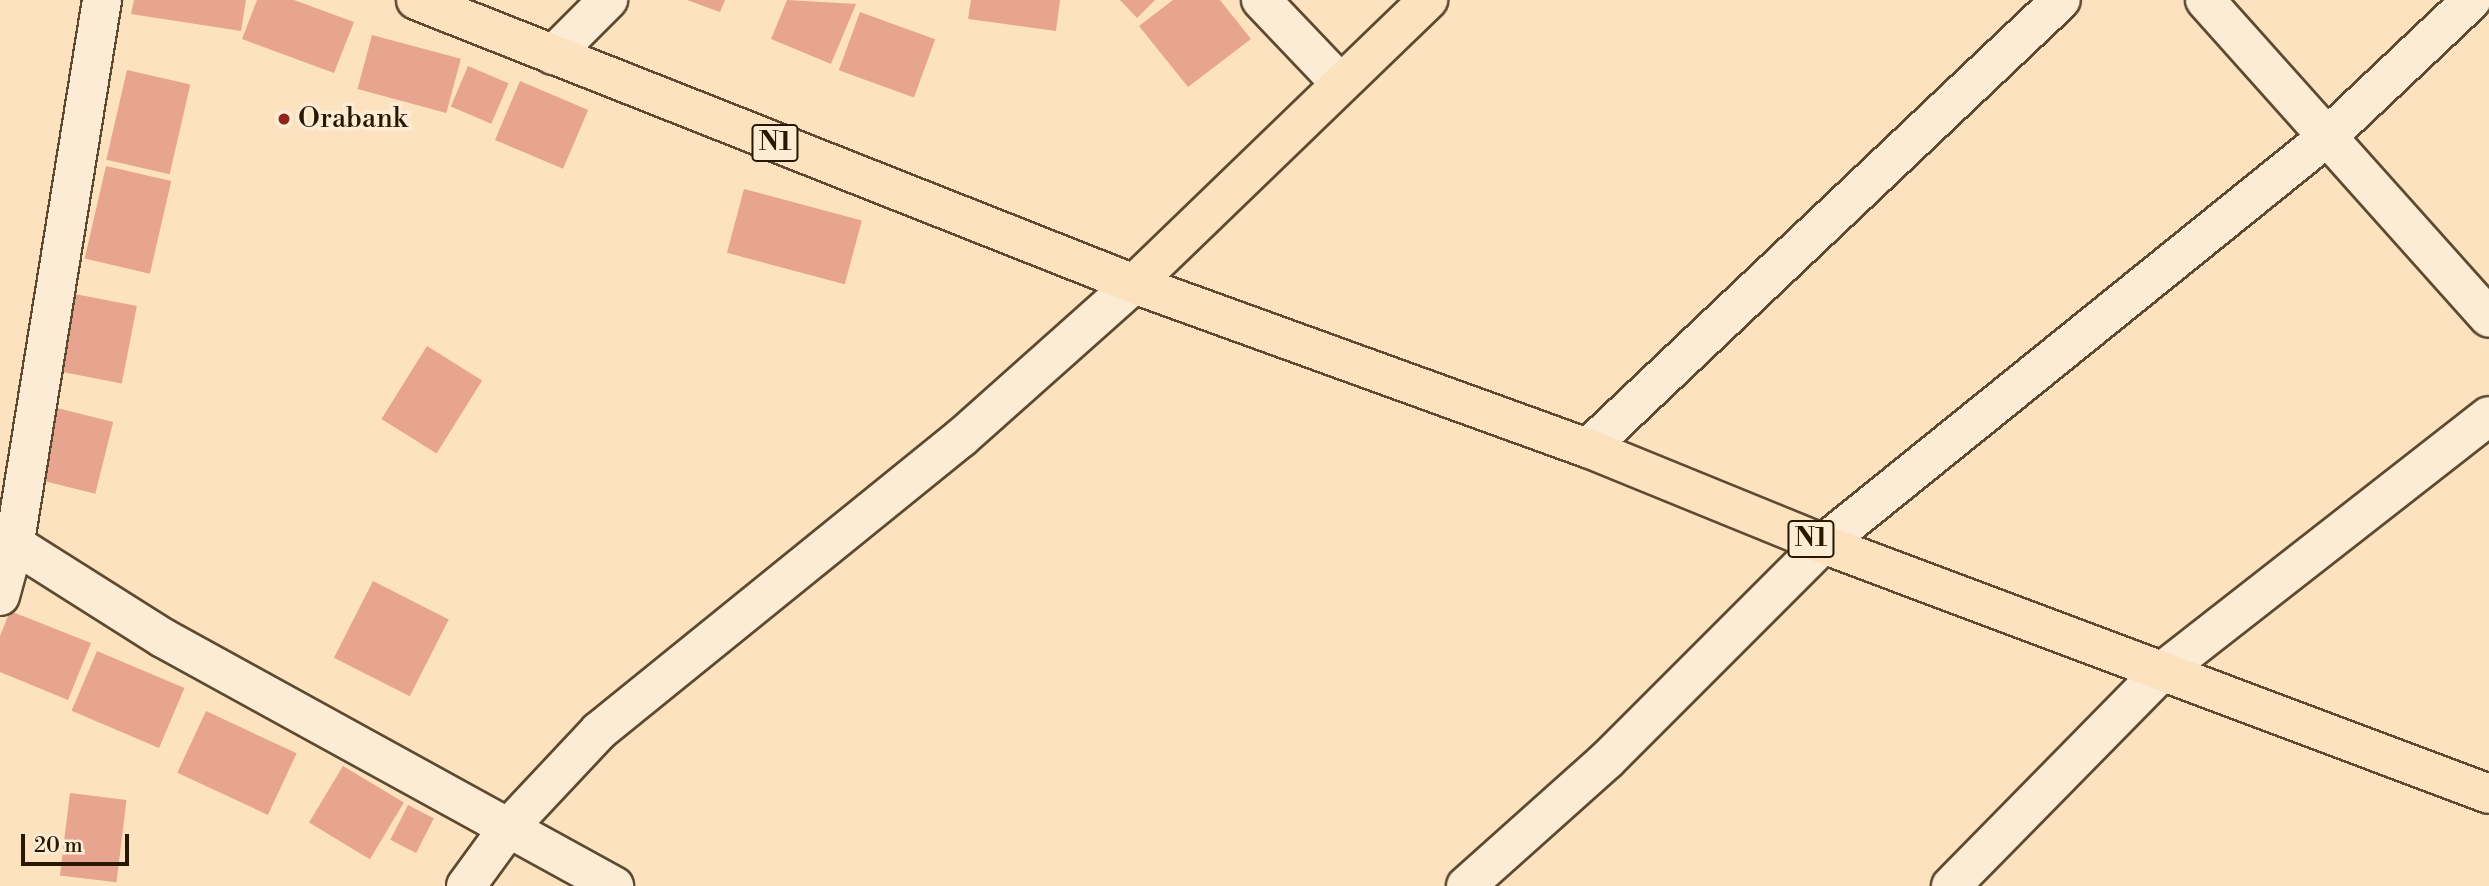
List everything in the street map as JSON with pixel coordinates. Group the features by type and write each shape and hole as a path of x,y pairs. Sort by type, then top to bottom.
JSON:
{"main road":[{"name":"N1","path":"416,0 1134,284 1588,448 1823,544 2160,673 2489,794"},
{"path":"1134,284 1339,82 1428,0"}],"street":[{"path":"0,596 7,538 102,0"},
{"path":"553,55 607,0"},
{"path":"1261,0 1339,82"},
{"path":"1588,448 2060,0"},
{"path":"2205,0 2489,318"},
{"path":"1466,886 1607,760 1823,544 2327,137 2472,0"},
{"path":"466,886 509,827 599,731 961,438 1134,284"},
{"path":"1951,886 2160,673 2489,416"},
{"path":"7,538 163,638 614,886"}],"building":[{"path":"134,0 246,0 241,31 131,14"},
{"path":"257,0 294,0 354,22 334,73 242,39"},
{"path":"687,0 725,0 720,12"},
{"path":"787,0 856,4 831,64 771,39"},
{"path":"971,0 1060,0 1056,31 968,19"},
{"path":"1120,0 1155,0 1137,18"},
{"path":"1173,0 1220,0 1251,39 1188,87 1139,26"},
{"path":"860,12 935,39 914,98 839,70"},
{"path":"372,35 461,59 446,113 358,89"},
{"path":"468,66 509,83 491,124 451,107"},
{"path":"127,70 190,85 170,174 106,160"},
{"path":"520,81 588,110 563,169 495,140"},
{"path":"106,166 171,181 150,274 85,259"},
{"path":"744,189 862,221 845,284 727,253"},
{"path":"75,294 137,306 122,384 60,372"},
{"path":"427,346 482,380 437,453 381,419"},
{"path":"53,407 113,422 95,494 35,479"},
{"path":"373,581 449,620 410,696 334,658"},
{"path":"10,611 91,643 68,700 0,672 0,636"},
{"path":"97,651 184,688 159,748 72,711"},
{"path":"206,711 297,753 268,815 177,773"},
{"path":"343,766 404,803 370,859 309,823"},
{"path":"70,793 127,800 116,882 60,875"},
{"path":"408,805 434,818 416,853 390,840"}],"place":[{"name":"Orabank","path":"284,119"}]}
